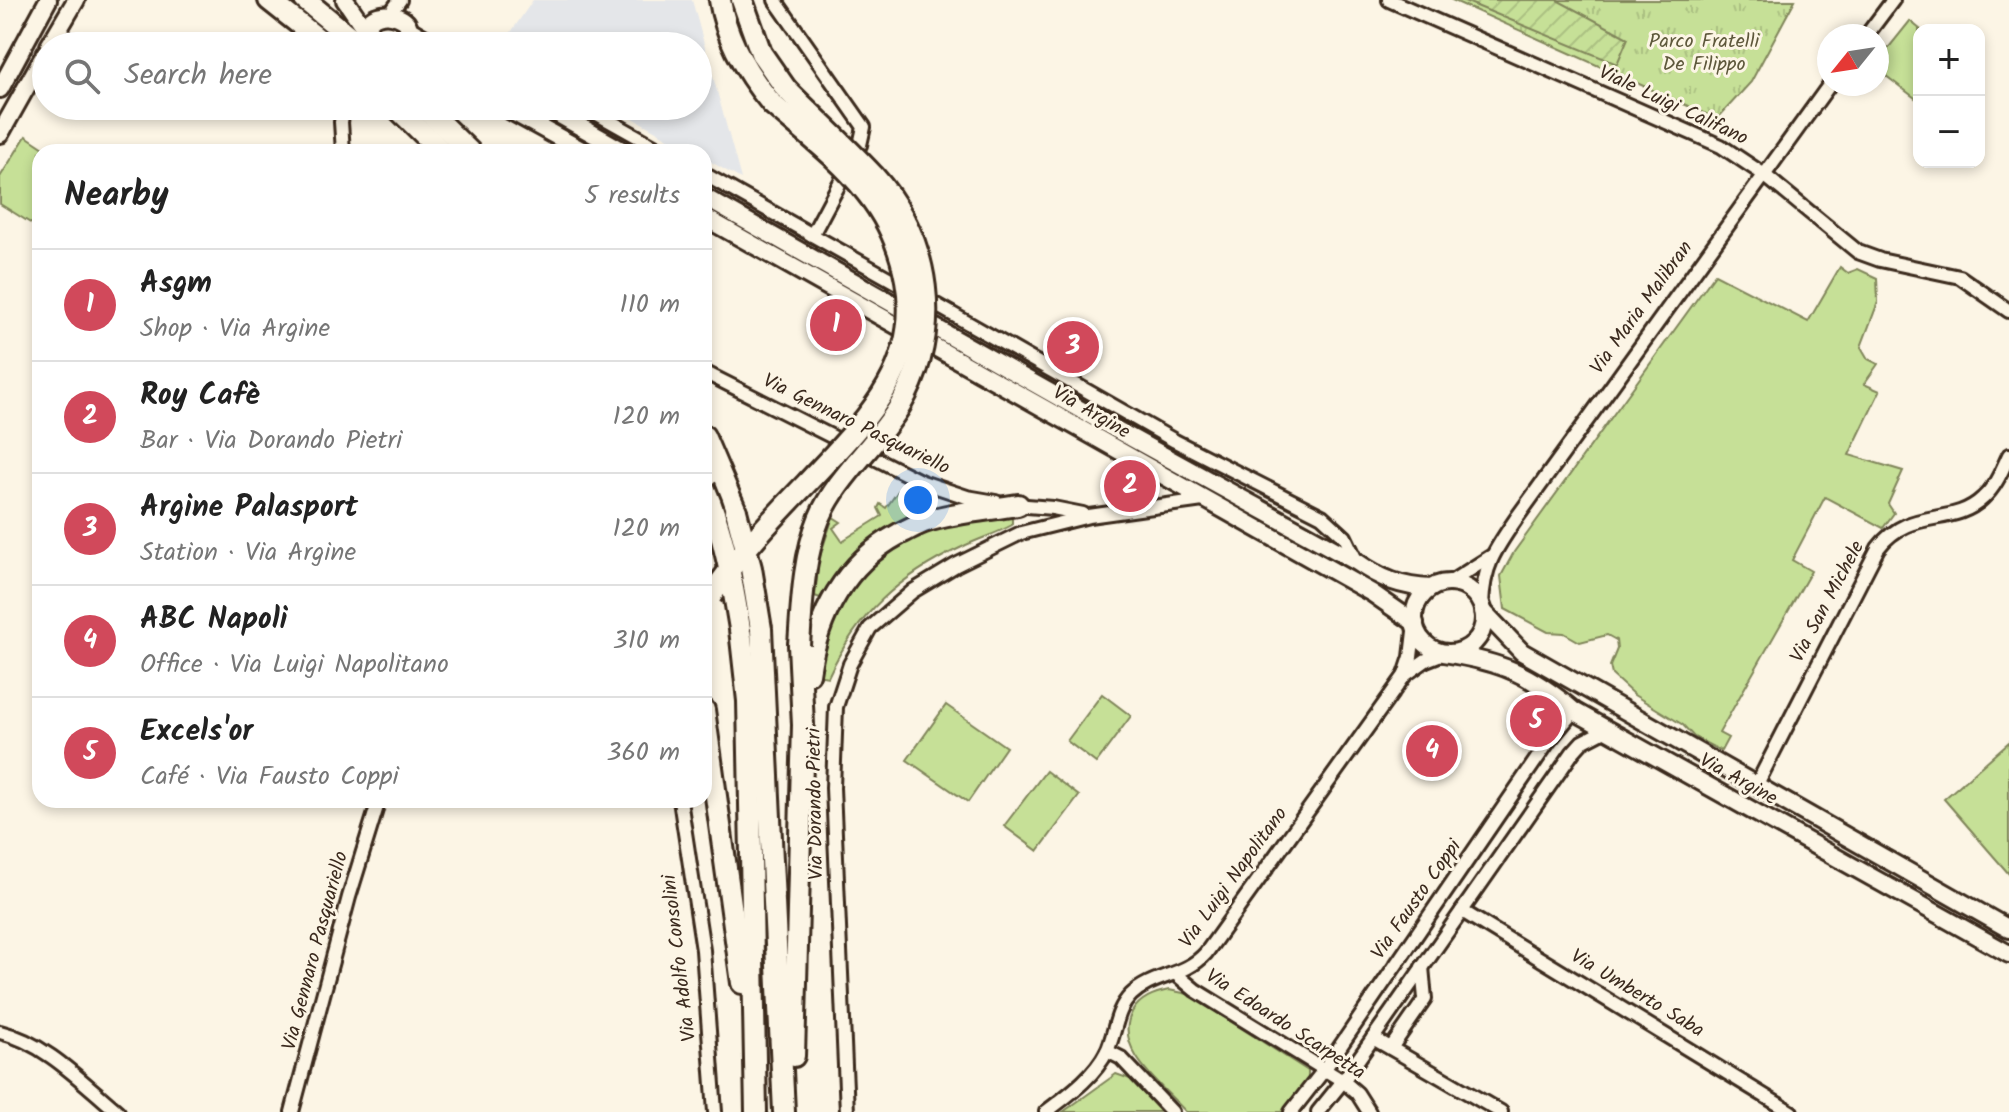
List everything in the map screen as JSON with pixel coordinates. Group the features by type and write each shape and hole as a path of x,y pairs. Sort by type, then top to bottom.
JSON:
{"highway":[{"path":"269,0 309,32"},
{"path":"305,0 355,32"},
{"path":"712,595 737,560 867,419 890,383 905,344 908,324 908,288 902,260 895,238 881,212 847,171 739,56 728,33 720,0"},
{"path":"742,0 779,97 874,176 902,215 917,248 928,311 918,368 902,403 881,437 837,488 819,518 810,548 799,645 803,725 797,964 794,1059 786,1112"},
{"path":"409,120 434,144"},
{"path":"437,120 462,144"},
{"path":"712,455 736,511 751,568 748,701 754,1112"},
{"path":"712,505 731,574 751,629 786,1112"},
{"path":"803,725 813,646 823,615 842,584 861,563 887,541 923,522 1018,505"},
{"path":"712,765 739,949 754,1112"}],"street":[{"path":"0,89 48,0"},
{"path":"57,32 76,0"},
{"path":"345,0 365,32"},
{"path":"775,0 864,127 860,145 812,235"},
{"name":"Viale Luigi Califano","path":"1389,0 1705,139 1763,174 1865,256 1960,277 2009,311"},
{"path":"1875,24 1893,0"},
{"path":"371,32 370,16 390,4 405,16 407,32"},
{"path":"408,29 413,32"},
{"path":"0,134 32,77"},
{"name":"Via Maria Malibran","path":"1482,608 1483,579 1490,557 1821,96"},
{"path":"341,120 342,144"},
{"path":"527,120 571,144"},
{"path":"569,120 611,144"},
{"path":"608,120 651,144"},
{"name":"Via Argine","path":"712,179 1175,441 1322,516 1345,537 1357,562"},
{"name":"Via Argine","path":"712,202 1378,576 1401,586 1431,588"},
{"name":"Via Argine","path":"712,222 1372,593 1415,623"},
{"name":"Via Gennaro Pasquariello","path":"712,376 922,482 967,497 1089,516"},
{"name":"Via San Michele","path":"1757,784 1812,672 1887,535 1902,525 1952,514 1977,503 1997,482 2009,455"},
{"name":"Via Dorando Pietri","path":"847,1112 833,788 836,707 850,664 870,628 913,591 945,571 1021,533 1089,516 1203,500"},
{"name":"Via Maria Malibran","path":"1449,583 1490,557"},
{"path":"1449,583 1467,588 1482,608 1484,622 1477,639 1463,651 1444,653 1427,645 1419,635 1415,623 1418,603 1431,588 1449,583"},
{"name":"Via Argine","path":"1482,608 1522,652 2009,929"},
{"name":"Via Luigi Napolitano","path":"1046,1112 1074,1091 1093,1071 1107,1051 1122,1006 1133,993 1197,963 1206,953 1405,675 1411,657 1415,623"},
{"name":"Via Argine","path":"1444,653 1487,660 1510,668 1550,691 1574,711 2009,954"},
{"name":"Via Luigi Napolitano","path":"1405,675 1426,660 1444,653"},
{"name":"Via Fausto Coppi","path":"1291,1112 1324,1070 1549,741 1574,711"},
{"path":"1318,1112 1343,1081 1573,752 1582,742 1607,729"},
{"name":"Via Gennaro Pasquariello","path":"292,1112 349,897 377,808"},
{"name":"Via Adolfo Consolini","path":"681,808 703,950 715,1112"},
{"name":"Via Umberto Saba","path":"1462,911 1791,1112"},
{"path":"1391,1048 1425,999 1422,967"},
{"name":"Via Edoardo Scarpetta","path":"1176,974 1195,990 1343,1081 1357,1093 1369,1112"},
{"path":"0,1032 40,1050 118,1112"},
{"path":"1373,1038 1501,1112"},
{"path":"1107,1051 1121,1058 1172,1112"}],"shaded area":[{"path":"533,0 692,0 701,32 511,32"},
{"path":"712,73 741,179 712,163 712,144 679,144 637,120 712,120"}],"green space":[{"name":"Parco Fratelli De Filippo","path":"1452,0 1795,0 1751,82 1717,119"},
{"path":"1462,0 1557,0 1628,38 1617,64"},
{"path":"1910,21 1914,24 1913,96 1889,78 1889,47"},
{"path":"26,136 38,144 32,144 32,224 0,204 0,177"},
{"path":"1840,267 1848,273 1858,269 1877,278 1878,302 1861,347 1868,359 1878,364 1864,384 1880,391 1849,455 1903,471 1888,504 1894,513 1883,528 1825,497 1792,560 1811,571 1719,733 1728,738 1721,751 1694,737 1683,725 1634,695 1612,675 1610,666 1617,649 1616,640 1607,635 1580,642 1564,633 1548,632 1505,609 1501,576 1514,552 1715,274 1808,322"},
{"path":"898,491 942,509 872,542 859,551 820,598 815,596 819,559 833,517 841,522 833,528 842,541 882,516 878,508 880,504 886,508"},
{"path":"1012,516 1012,525 939,558 882,599 852,634 828,677 816,675 837,611 848,592 878,558 897,545 928,531"},
{"path":"1102,694 1131,716 1096,763 1067,741"},
{"path":"946,705 1006,747 968,802 907,760"},
{"path":"2009,742 2009,874 1944,799"},
{"path":"1046,771 1079,796 1038,851 1004,826"},
{"path":"1169,990 1188,994 1308,1071 1308,1080 1282,1112 1186,1112 1154,1079 1134,1053 1128,1026 1132,1012 1139,1003"},
{"path":"1116,1074 1133,1080 1162,1112 1063,1112"}],"place":[{"name":"Asgm","path":"836,325"},
{"name":"Argine Palasport","path":"1073,347"},
{"name":"Roy Cafè","path":"1130,486"},
{"name":"Excels'or","path":"1536,721"},
{"name":"ABC Napoli","path":"1432,751"}]}
